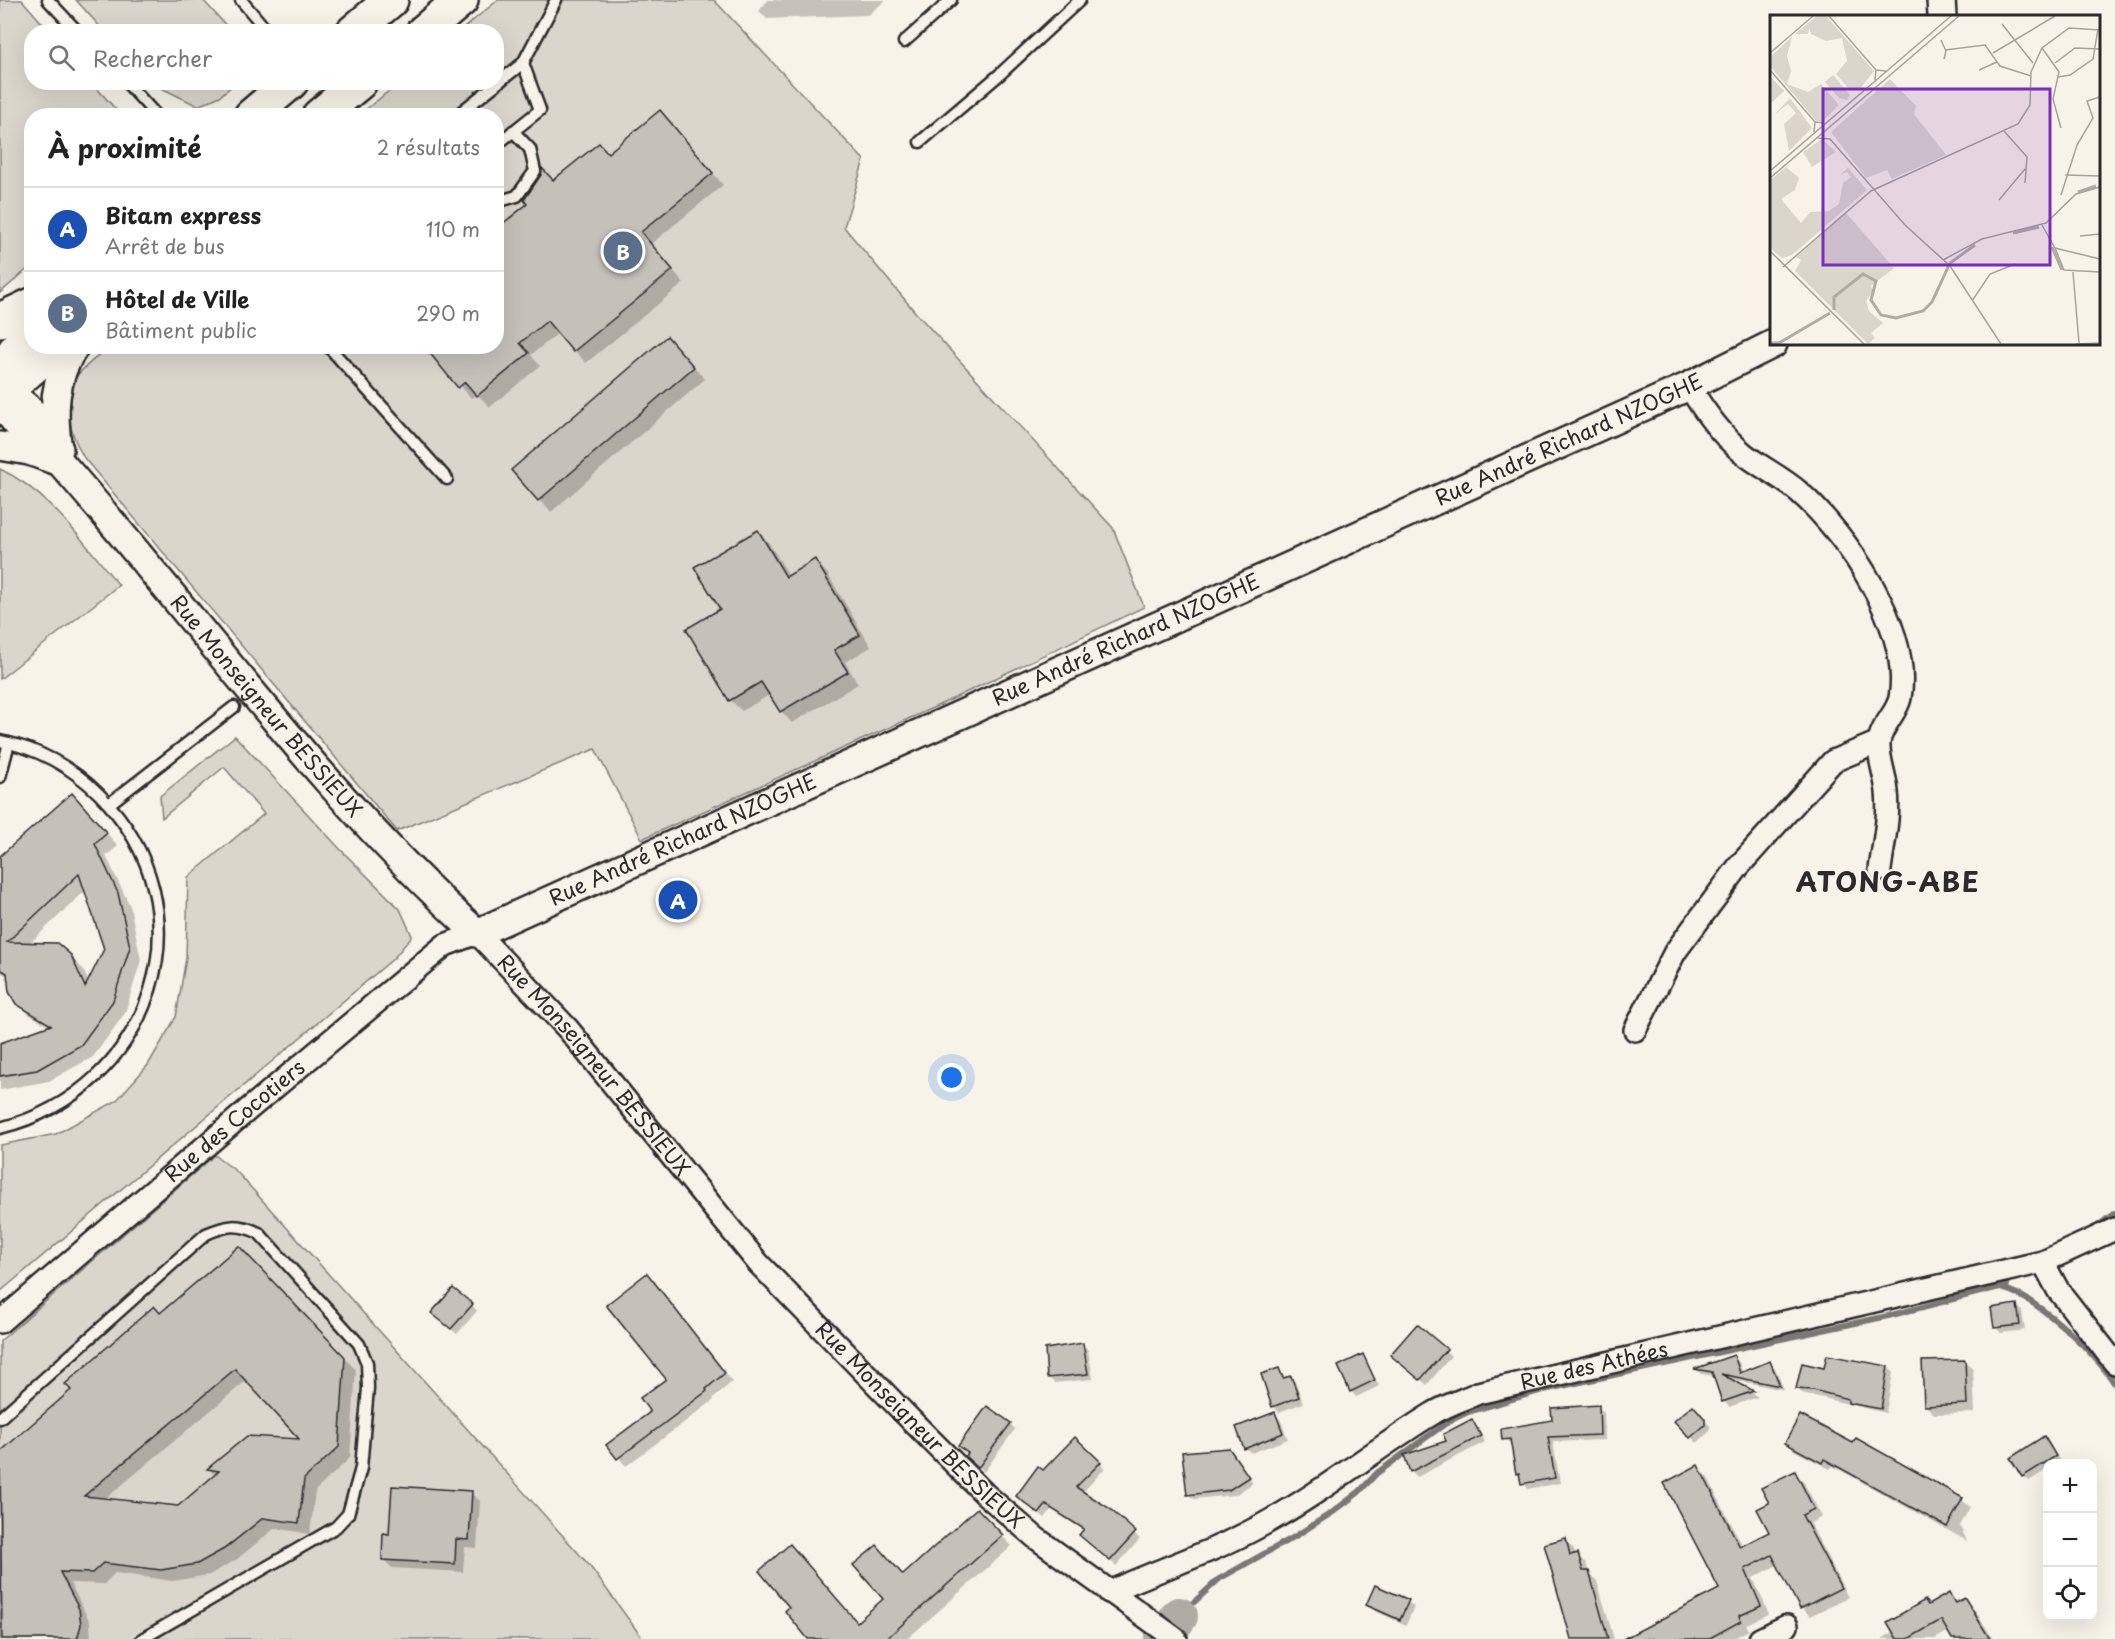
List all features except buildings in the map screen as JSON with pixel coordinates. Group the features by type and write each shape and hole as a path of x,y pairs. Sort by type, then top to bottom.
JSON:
{"main road":[{"path":"362,24 391,0"},
{"path":"432,24 461,0"},
{"path":"260,108 282,90"},
{"path":"329,108 350,90"},
{"path":"0,320 24,310"},
{"path":"0,336 24,314"},
{"path":"1,395 11,354 24,340"},
{"path":"1,395 48,354"}],"street":[{"name":"Rue André Richard NZOGHE","path":"477,933 1689,386 1771,345"},
{"path":"0,446 58,461 57,386 71,354"},
{"path":"1689,386 1705,413 1723,434 1744,454 1799,492 1821,514 1859,564 1894,632 1902,660 1900,700 1879,742 1888,794 1880,870"},
{"name":"Rue Monseigneur BESSIEUX","path":"1,395 4,408 58,461 357,813 432,893 477,933 568,1029 759,1264 985,1494 1036,1538 1176,1639"},
{"path":"1635,1030 1675,952 1739,866 1833,761 1879,742"},
{"name":"Rue des Cocotiers","path":"0,1322 259,1100 445,945 477,933"},
{"name":"Rue des Athées","path":"1109,1592 1149,1574 1190,1560 1263,1525 1335,1482 1433,1413 1478,1393 2043,1262 2115,1229"},
{"path":"2043,1262 2058,1290 2115,1363"},
{"path":"1760,1639 1787,1626"}],"lane":[{"path":"48,0 70,24"},
{"path":"241,0 261,24"},
{"path":"504,78 523,63 556,0"},
{"path":"904,42 951,0"},
{"path":"920,142 999,75 1080,0"},
{"path":"504,138 540,110 523,63"},
{"path":"134,90 150,108"},
{"path":"466,108 489,90"},
{"path":"504,200 517,196 535,171 530,149 513,131"},
{"path":"335,354 447,479"},
{"path":"109,804 234,707"},
{"path":"0,777 4,742 39,753 70,770 109,804 138,847 148,871 156,907 159,944 153,980 141,1016 123,1048 99,1076 70,1100 45,1113 0,1128"},
{"path":"0,1418 206,1234 227,1225 244,1226 259,1233 360,1344 367,1363 368,1388 361,1468 348,1514 336,1527 142,1639"}],"shaded area":[{"path":"0,0 22,0 43,24 24,24 24,90 98,90 115,108 24,108 24,272 0,293"},
{"path":"76,0 203,0 225,24 98,24"},
{"path":"498,0 714,0 864,160 844,227 916,313 1113,528 1144,607 948,701 642,839 595,749 397,831 84,458 69,420 68,399 74,380 100,354 504,354 504,108 368,108 390,90 504,90 504,24 469,24"},
{"path":"165,90 227,90 220,96 198,106"},
{"path":"0,469 35,491 50,505 119,585 0,679"},
{"path":"235,736 341,850 400,909 412,936 394,958 0,1292 0,1145 56,1134 116,1101 148,1065 176,1017 186,958 188,877 264,814 224,767 162,818 160,796"},
{"path":"215,1155 237,1172 589,1565 643,1639 0,1639 0,1341"}],"waterway":[{"path":"2094,1229 2115,1213"},
{"path":"1179,1616 1219,1579 1333,1512 1359,1492 1377,1473 1449,1421 1468,1412 1539,1391 1888,1316 2007,1285"},
{"path":"2000,1288 2030,1302 2064,1327 2094,1357 2115,1384"},
{"path":"1163,1639 1179,1616"}],"place":[{"name":"Hôtel de Ville","path":"623,251"},
{"name":"Bitam express","path":"678,900"}],"district":[{"name":"ATONG-ABE","path":"1888,883"}]}
